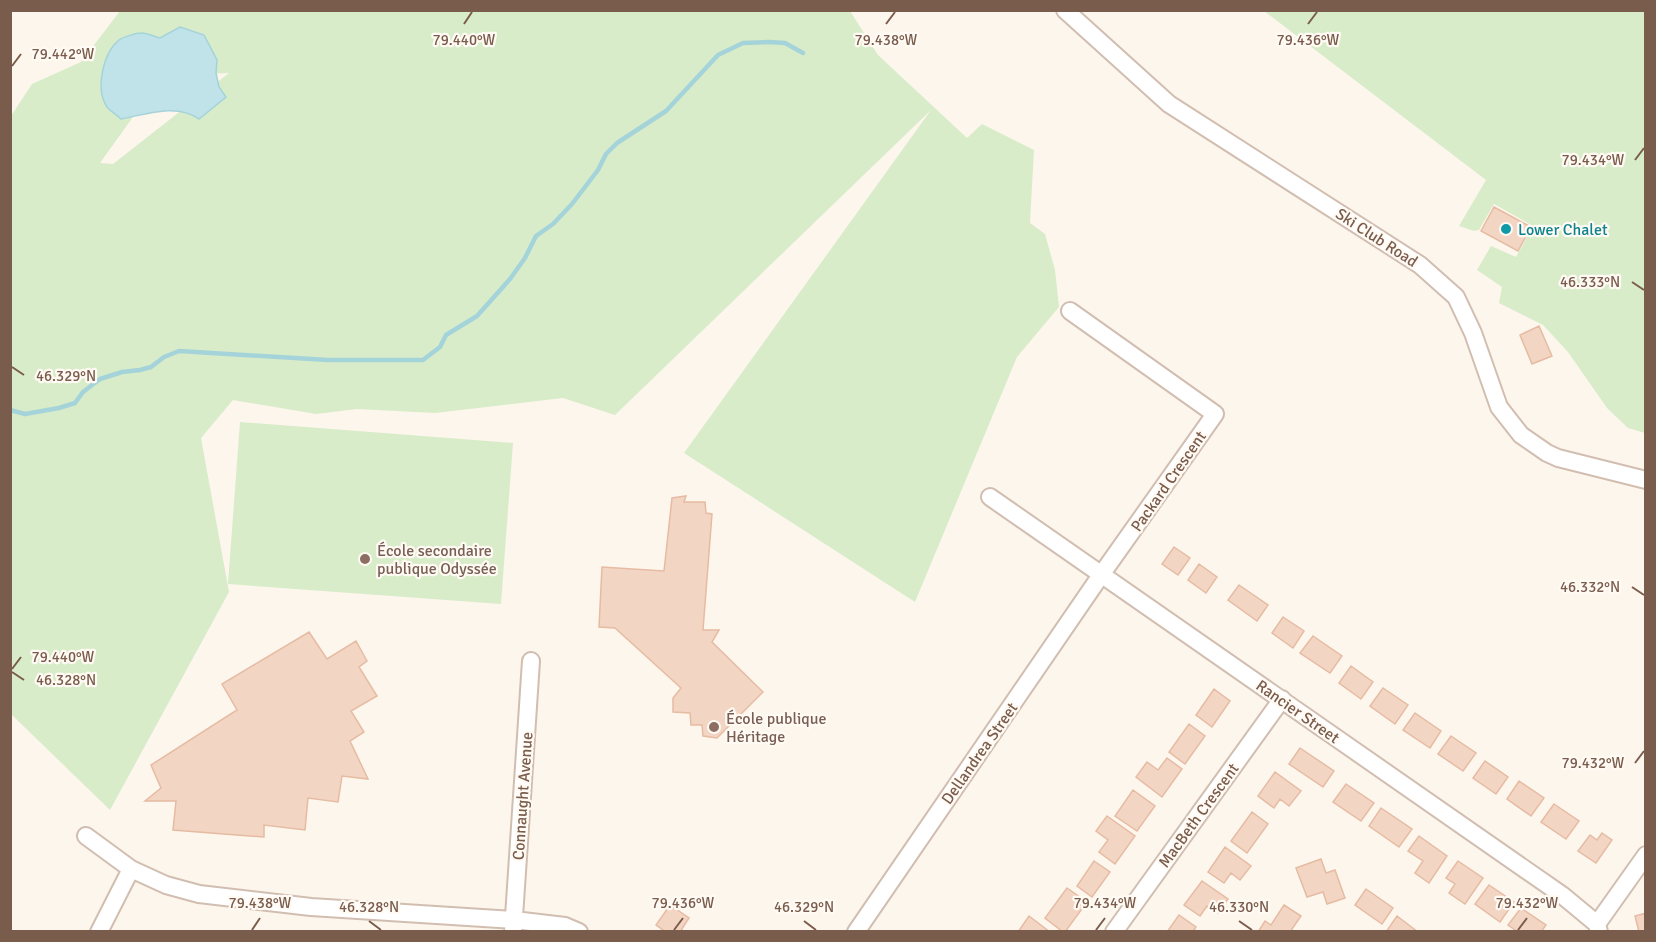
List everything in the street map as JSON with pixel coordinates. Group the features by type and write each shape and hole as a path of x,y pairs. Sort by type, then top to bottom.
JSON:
{"street":[{"name":"Ski Club Road","path":"1065,10 1169,104 1420,265 1456,297 1473,333 1499,408 1521,435 1558,458 1646,480"},
{"name":"Packard Crescent","path":"1070,311 1215,414 1101,575"},
{"name":"Rancier Street","path":"990,497 1562,895 1598,928"},
{"name":"Dellandrea Street","path":"856,932 1101,575"},
{"name":"Connaught Avenue","path":"513,926 531,661"},
{"name":"MacBeth Crescent","path":"1114,932 1282,699"},
{"path":"86,836 131,869 166,885 199,894 513,926 565,927 579,932"},
{"path":"1598,928 1646,855"},
{"path":"99,932 131,869"}],"green space":[{"path":"120,11 850,11 878,55 967,138 982,124 1034,150 1030,223 1045,234 1055,270 1059,307 1017,357 915,602 684,453 931,110 615,415 563,398 435,413 357,409 316,414 233,400 201,438 229,592 110,810 11,714 11,116 32,84 81,62","holes":["229,73 113,164 100,163 143,103 186,75"]},
{"path":"1264,11 1645,11 1645,433 1628,428 1607,408 1568,352 1543,325 1499,303 1502,287 1477,270 1491,246 1516,257 1533,226 1494,204 1479,230 1474,231 1459,226 1486,180"},
{"path":"240,422 513,443 501,604 228,584"}],"water":[{"path":"180,27 204,35 217,60 216,73 219,87 226,97 199,119 181,112 162,111 121,119 107,107 102,91 102,72 113,46 130,35 144,33 160,38"}],"building":[{"name":"Lower Chalet","path":"1494,207 1531,227 1518,251 1481,231"},
{"path":"1539,326 1552,356 1532,364 1520,335"},
{"path":"686,496 684,502 705,502 706,513 712,514 703,630 719,630 712,642 763,692 717,738 703,736 702,725 691,725 690,713 673,712 673,698 681,688 615,628 599,627 602,567 664,571 672,498"},
{"path":"1174,547 1190,558 1178,575 1162,564"},
{"path":"1199,564 1217,577 1206,593 1188,580"},
{"path":"1239,585 1268,605 1257,621 1228,600"},
{"path":"1283,617 1304,631 1293,648 1272,633"},
{"path":"309,632 327,659 356,641 367,661 359,667 377,696 351,711 364,732 350,741 368,779 342,776 338,802 308,798 305,830 264,825 264,837 173,830 176,801 145,801 161,788 151,765 237,710 222,684"},
{"path":"1313,636 1342,656 1330,673 1300,653"},
{"path":"1351,666 1373,682 1361,699 1339,683"},
{"path":"1383,688 1408,705 1395,724 1370,706"},
{"path":"1214,689 1230,701 1212,727 1196,715"},
{"path":"1415,713 1441,731 1430,748 1403,730"},
{"path":"1189,724 1205,736 1185,764 1169,752"},
{"path":"1451,736 1476,753 1463,771 1438,754"},
{"path":"1300,748 1334,771 1323,787 1289,764"},
{"path":"1167,758 1182,769 1162,797 1136,777 1147,762 1158,770"},
{"path":"1485,761 1508,777 1496,794 1473,778"},
{"path":"1275,772 1301,791 1289,806 1280,799 1274,808 1258,796"},
{"path":"1519,781 1544,798 1531,816 1507,799"},
{"path":"1346,784 1374,803 1361,821 1333,802"},
{"path":"1133,790 1155,806 1137,831 1115,816"},
{"path":"1554,804 1579,821 1566,839 1541,822"},
{"path":"1381,808 1412,829 1399,847 1369,826"},
{"path":"1252,812 1268,824 1247,853 1231,841"},
{"path":"1107,816 1135,836 1115,864 1099,852 1108,840 1096,831"},
{"path":"1602,833 1612,840 1596,863 1578,851 1590,835 1597,840"},
{"path":"1419,836 1447,856 1429,883 1415,873 1423,861 1408,851"},
{"path":"1225,847 1251,866 1240,880 1231,873 1224,883 1208,872"},
{"path":"1321,859 1326,873 1335,870 1345,898 1327,904 1323,892 1307,897 1296,868"},
{"path":"1094,861 1110,872 1092,897 1077,886"},
{"path":"1458,861 1483,878 1465,904 1449,893 1455,884 1446,878"},
{"path":"1202,881 1228,899 1218,913 1207,906 1200,916 1184,905"},
{"path":"1489,885 1514,902 1500,922 1475,904"},
{"path":"1067,888 1087,902 1063,932 1045,918"},
{"path":"1366,889 1393,908 1382,924 1355,905"},
{"path":"670,905 689,918 680,932 666,932 656,925"},
{"path":"1284,905 1301,916 1290,932 1258,932 1265,921 1271,925"},
{"path":"1521,908 1546,925 1541,932 1518,932 1508,925"},
{"path":"1646,913 1646,932 1639,932 1635,916"},
{"path":"1179,915 1196,927 1193,932 1167,932"},
{"path":"1029,916 1050,932 1018,932"},
{"path":"1397,916 1418,932 1386,932"}],"waterway":[{"path":"10,410 25,414 75,403 83,392 100,379 151,367 164,357 179,351 328,360 423,360 440,347 446,335 477,316 510,279 525,258 536,236 553,224 572,204 598,170 606,154 617,143 666,111 718,55 743,43 769,42 785,43 803,53"}],"place":[{"name":"Lower Chalet","path":"1506,229"},
{"name":"École secondaire publique Odyssée","path":"365,559"},
{"name":"École publique Héritage","path":"714,727"}]}
